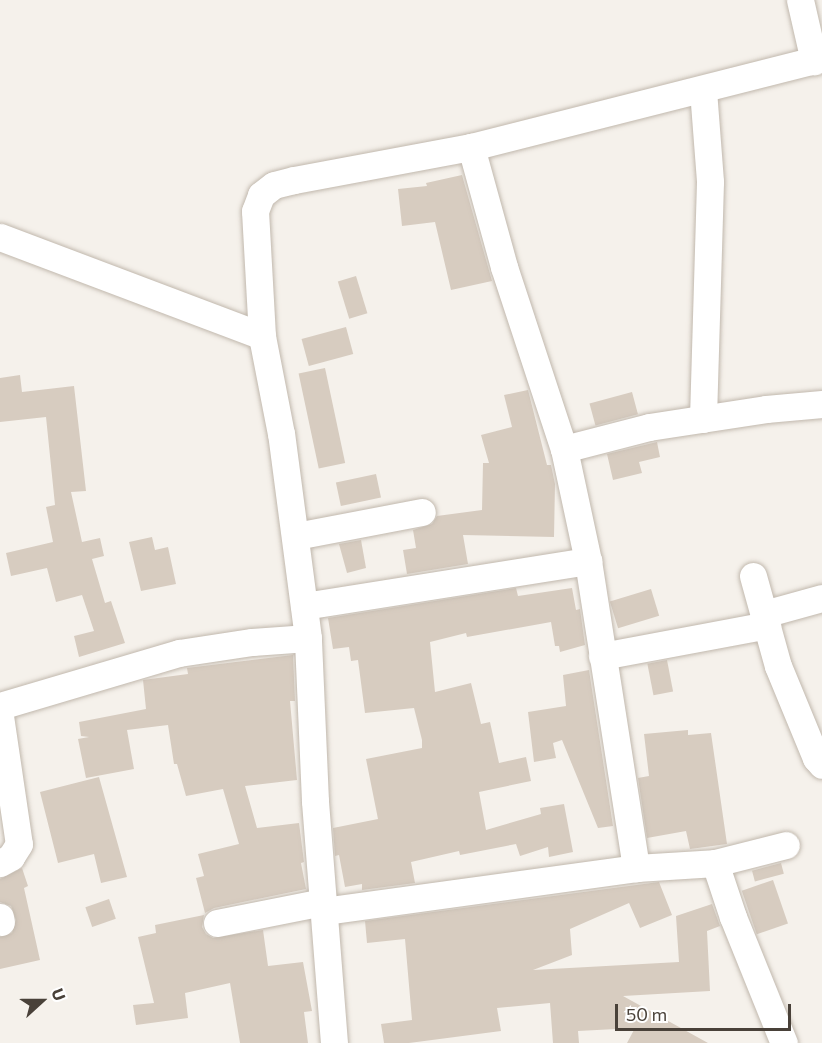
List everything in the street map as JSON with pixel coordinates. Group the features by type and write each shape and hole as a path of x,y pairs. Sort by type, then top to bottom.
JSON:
{"street":[{"path":"334,1043 323,906 308,638 281,434 262,336 255,211 261,195 274,185 294,180 471,147 818,59 800,0"},
{"path":"703,90 710,182 703,419"},
{"path":"471,147 504,267 564,449 588,561 636,868"},
{"path":"0,237 262,336"},
{"path":"564,449 649,427 766,409 822,404"},
{"path":"296,536 422,512"},
{"path":"304,606 588,561"},
{"path":"753,576 778,666 816,758 822,765"},
{"path":"603,656 765,619 822,598"},
{"path":"0,706 180,653 252,642 308,638"},
{"path":"0,716 19,844 11,857 0,863"},
{"path":"217,923 323,906 636,868 715,863 786,845"},
{"path":"715,863 733,917 784,1043"}],"building":[{"path":"462,175 492,281 451,290 435,222 402,226 398,189 427,186 426,183"},
{"path":"356,276 367,313 349,319 338,282"},
{"path":"346,327 353,354 309,366 302,339"},
{"path":"325,368 345,463 319,468 299,374"},
{"path":"20,375 22,392 74,386 86,491 71,492 82,542 100,538 104,556 92,559 105,603 111,601 125,643 79,657 74,636 94,631 82,595 56,602 47,568 11,576 6,553 53,542 46,507 55,505 46,417 0,422 0,378"},
{"path":"528,390 547,465 551,465 555,484 554,537 463,535 468,564 407,574 403,550 416,548 413,530 432,524 437,516 482,510 483,463 489,463 481,435 512,427 504,395"},
{"path":"632,392 638,414 595,426 589,403"},
{"path":"657,442 660,457 639,462 642,473 613,480 607,454"},
{"path":"376,474 381,497 341,506 336,483"},
{"path":"152,537 155,550 168,547 176,584 141,591 129,542"},
{"path":"361,540 366,568 347,573 339,544"},
{"path":"516,588 518,596 572,588 576,610 580,609 585,645 560,652 559,646 555,646 551,622 467,637 466,633 430,642 435,692 471,683 481,724 490,722 499,763 526,757 531,781 479,792 486,830 541,814 540,808 564,804 573,852 549,857 548,847 520,856 516,844 460,855 459,851 411,862 415,883 362,890 362,884 345,887 339,855 335,856 333,828 378,819 366,759 422,748 422,740 414,708 365,713 358,660 351,661 349,647 333,649 328,618"},
{"path":"651,589 659,616 618,628 610,602"},
{"path":"293,655 295,701 290,701 297,780 245,786 257,828 299,823 304,862 301,863 306,889 214,908 205,913 196,878 204,876 198,854 239,844 223,789 186,796 177,764 174,764 168,725 127,730 134,769 86,778 78,739 89,737 81,736 79,722 146,709 143,680 188,674 187,668"},
{"path":"667,660 673,691 653,695 647,664"},
{"path":"589,670 613,826 598,828 562,740 553,743 556,758 534,762 528,712 566,706 563,675"},
{"path":"688,730 688,735 711,733 727,844 690,849 686,831 647,838 638,778 649,776 644,734"},
{"path":"99,777 127,877 101,883 94,854 58,863 40,792"},
{"path":"781,863 784,874 755,881 752,871"},
{"path":"22,868 28,886 24,888 40,960 0,969 0,937 12,933 16,920 11,906 0,902 0,879"},
{"path":"773,880 788,923 757,934 742,891"},
{"path":"659,882 672,915 640,928 629,903 570,929 572,955 533,970 679,962 676,916 712,904 720,926 707,931 710,991 623,996 708,1043 627,1043 635,1028 578,1031 579,1043 553,1043 550,1003 497,1008 501,1031 409,1043 384,1043 381,1024 412,1020 405,939 367,943 365,921"},
{"path":"109,899 116,919 92,927 85,907"},
{"path":"204,915 202,927 206,934 213,938 263,930 268,966 303,962 312,1011 304,1012 308,1043 240,1043 230,983 185,993 188,1018 136,1025 133,1005 154,1003 138,937 156,933 155,925"}]}
